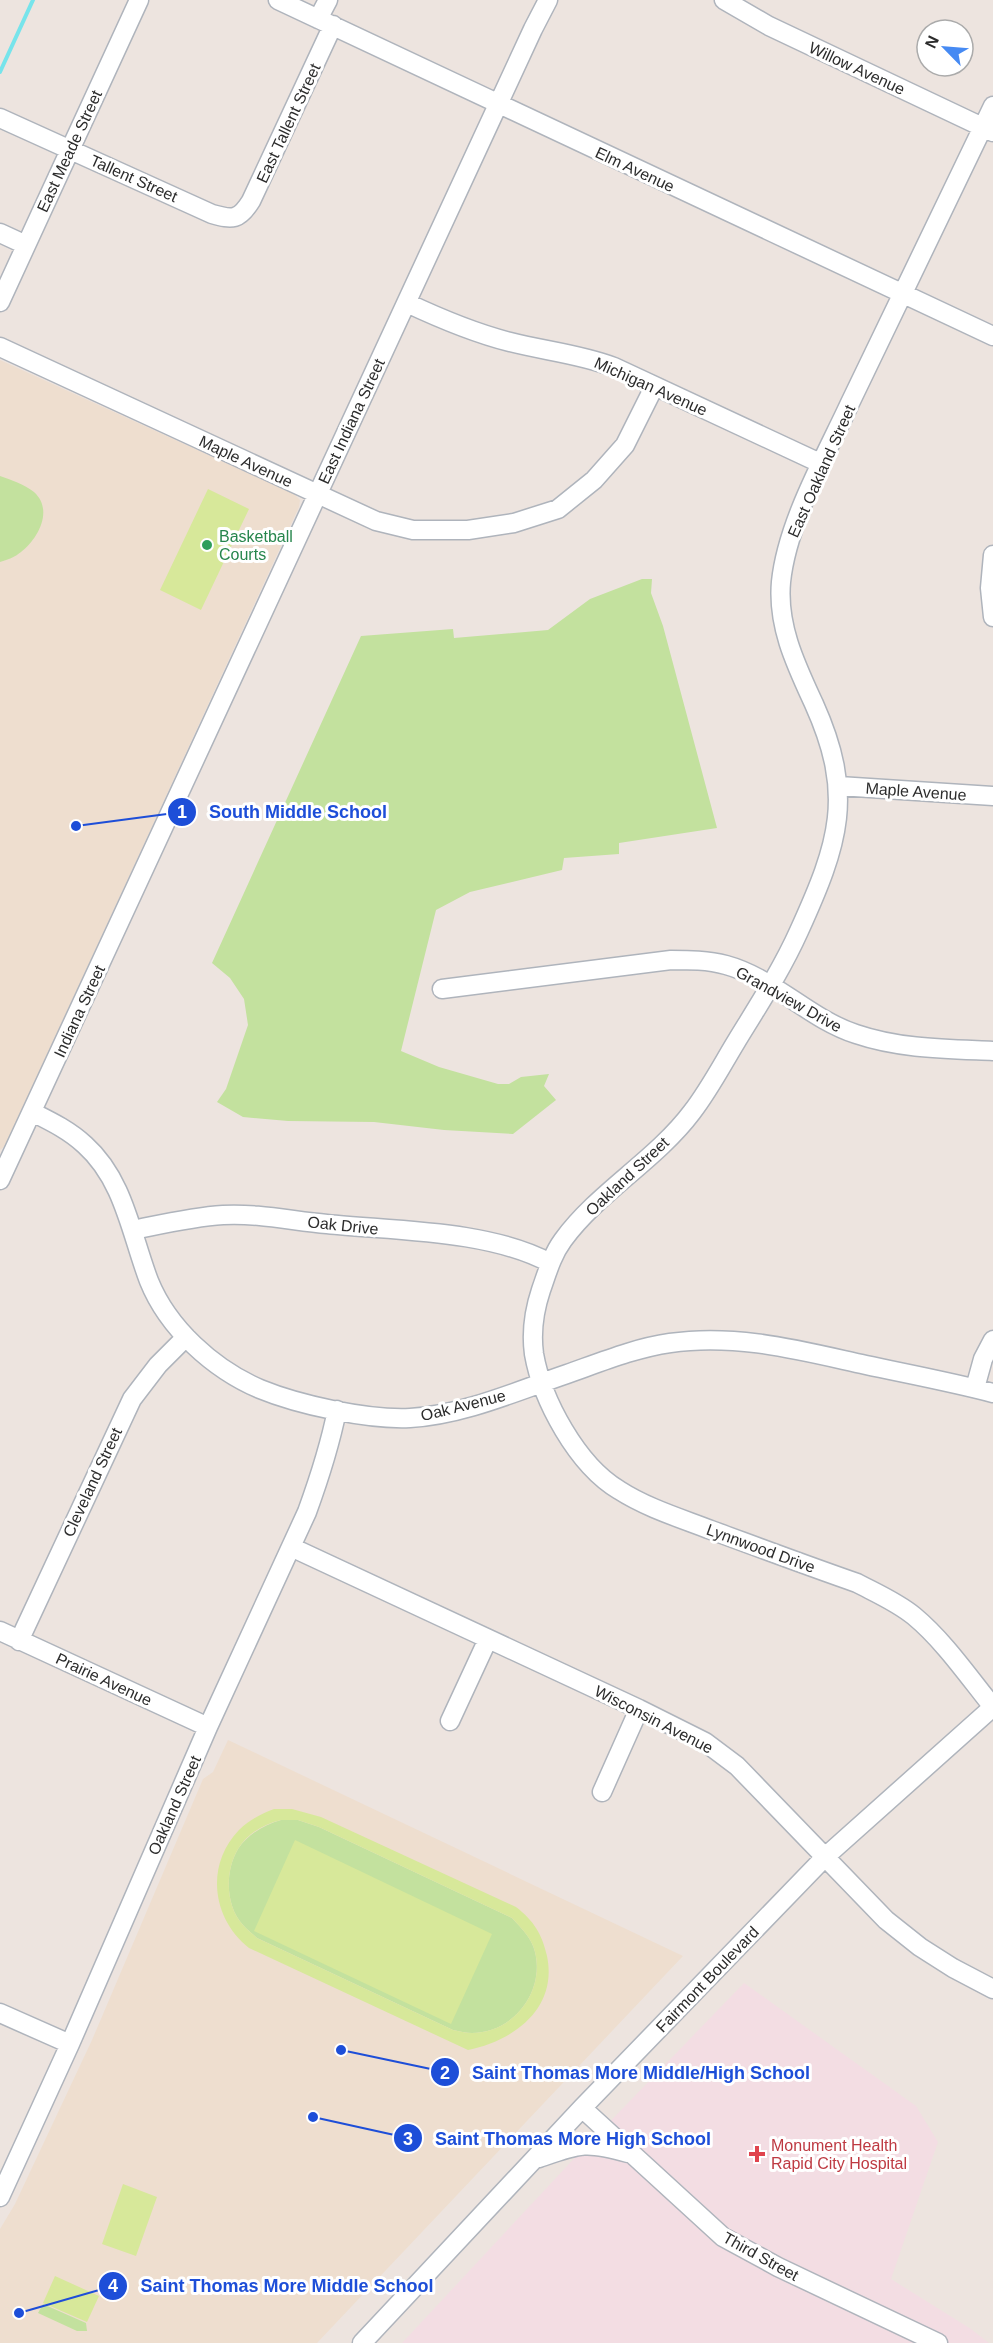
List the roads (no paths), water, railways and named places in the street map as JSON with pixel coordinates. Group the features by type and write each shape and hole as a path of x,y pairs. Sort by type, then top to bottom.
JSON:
{"street":[{"name":"East Meade Street","path":"0,302 139,0"},
{"name":"Elm Avenue","path":"278,0 993,336"},
{"name":"East Tallent Street","path":"237,218 245,212 251,201 326,22 327,0"},
{"name":"East Indiana Street","path":"157,842 548,0"},
{"name":"Willow Avenue","path":"724,0 769,26 988,130"},
{"name":"East Oakland Street","path":"770,985 798,934 825,869 836,830 839,786 828,738 791,655 781,605 781,582 792,532 902,294 988,130 993,106"},
{"name":"Tallent Street","path":"0,118 212,214 225,218 237,218"},
{"path":"0,233 26,245"},
{"name":"Michigan Avenue","path":"406,303 457,326 486,336 593,359 822,464"},
{"name":"Maple Avenue","path":"0,347 376,521 413,530 468,530 525,520 558,509 594,480 625,445 654,387"},
{"path":"993,555 990,588 993,616"},
{"name":"Maple Avenue","path":"839,786 993,796"},
{"name":"Indiana Street","path":"2,1171 32,1112 157,842"},
{"name":"Grandview Drive","path":"442,988 671,960 725,964 770,985 832,1024 856,1034 919,1047 993,1051"},
{"name":"Oakland Street","path":"541,1383 534,1350 533,1326 536,1305 550,1263 561,1243 578,1222 675,1132 694,1110 770,985"},
{"name":"Oak Avenue","path":"32,1112 63,1128 86,1146 118,1190 150,1282 167,1314 206,1356 260,1389 337,1410 384,1417 420,1417 450,1412 639,1349 672,1343 728,1340 800,1351 984,1391"},
{"name":"Oak Drive","path":"133,1230 183,1220 225,1215 262,1217 456,1236 505,1245 550,1263"},
{"name":"Cleveland Street","path":"19,1641 132,1399 158,1365 186,1337"},
{"path":"984,1391 983,1359 993,1340"},
{"name":"Lynnwood Drive","path":"541,1383 570,1440 588,1464 615,1489 654,1509 857,1583 884,1597 913,1615 937,1638 993,1707"},
{"name":"Oakland Street","path":"0,2197 70,2044 208,1727 291,1547 320,1477 337,1410"},
{"name":"Wisconsin Avenue","path":"291,1547 684,1730 717,1750 737,1766 886,1920 920,1947 993,1989"},
{"name":"Prairie Avenue","path":"0,1632 208,1727"},
{"path":"450,1720 488,1639"},
{"name":"Fairmont Boulevard","path":"362,2343 582,2108 825,1857 993,1707"},
{"path":"602,1792 639,1709"},
{"path":"0,2013 70,2044"},
{"name":"Third Street","path":"582,2108 723,2237 789,2272 938,2343"},
{"path":"534,2160 578,2144 600,2145 631,2154"}],"waterway":[{"path":"0,72 33,0"}],"place":[{"name":"Basketball Courts","path":"207,545"},
{"name":"South Middle School","path":"76,826"},
{"name":"Saint Thomas More Middle/High School","path":"341,2050"},
{"name":"Saint Thomas More High School","path":"313,2117"},
{"name":"Monument Health Rapid City Hospital","path":"757,2154"},
{"name":"Saint Thomas More Middle School","path":"19,2313"}]}
